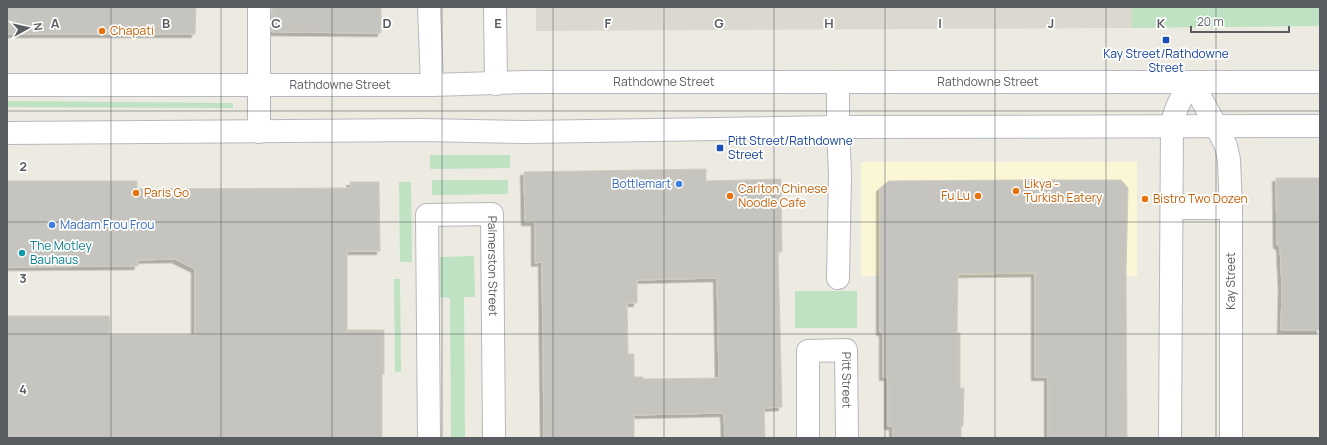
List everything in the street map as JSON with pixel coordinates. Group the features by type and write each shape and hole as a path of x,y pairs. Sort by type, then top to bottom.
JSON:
{"main road":[{"path":"259,7 259,132"},
{"path":"429,7 432,86"},
{"path":"495,7 496,84"},
{"name":"Rathdowne Street","path":"7,84 432,86 526,82 1320,82"},
{"path":"838,82 840,175 838,278"},
{"path":"1170,438 1172,126 1173,118 1179,103 1192,82"},
{"name":"Kay Street","path":"1192,82 1224,140 1228,152 1231,208 1231,438"},
{"path":"7,133 423,130 526,132 838,127 1320,126"},
{"path":"1172,208 1231,208"},
{"name":"Palmerston Street","path":"429,438 427,215 485,214 492,214 494,438"},
{"name":"Pitt Street","path":"808,438 808,351 846,350 847,438"}],"shaded area":[{"path":"536,7 1132,7 1132,28 536,31"},
{"path":"861,162 1137,162 1137,276 861,276"}],"green space":[{"path":"1132,7 1320,7 1320,26 1132,28"},
{"path":"7,101 233,103 233,108 7,107"},
{"path":"430,155 510,155 510,168 430,169"},
{"path":"432,180 508,180 508,194 432,195"},
{"path":"399,182 411,182 412,262 400,262"},
{"path":"474,256 475,297 464,297 465,438 451,438 450,298 440,297 440,257"},
{"path":"394,279 400,279 401,372 395,372"},
{"path":"795,291 857,291 857,328 795,328"}],"building":[{"path":"7,7 196,7 195,34 7,34"},
{"path":"272,7 381,7 381,33 272,32"},
{"path":"706,169 706,181 781,179 782,252 778,252 782,407 764,408 765,438 725,438 724,413 634,415 634,438 544,438 542,262 535,263 535,222 525,222 524,172","holes":["717,278 719,378 643,379 643,377 634,377 634,354 628,354 627,303 637,303 637,280"]},
{"path":"1276,178 1320,178 1320,330 1281,330 1282,287 1280,246 1277,245"},
{"path":"1121,180 1128,188 1126,273 1127,438 1048,438 1048,377 1035,377 1035,273 958,274 957,333 960,333 960,388 964,388 963,426 961,426 961,438 893,438 893,426 888,426 888,377 883,377 883,332 880,332 880,188 889,181"},
{"path":"7,181 137,181 137,189 351,188 350,182 379,182 380,251 347,251 347,330 384,330 382,438 7,438 7,316 109,316 110,335 195,335 195,269 175,259 137,260 138,266 7,267"}],"place":[{"name":"Chapati","path":"102,31"},
{"name":"Kay Street/Rathdowne Street","path":"1166,40"},
{"name":"Pitt Street/Rathdowne Street","path":"720,148"},
{"name":"Bottlemart","path":"679,184"},
{"name":"Likya - Turkish Eatery","path":"1016,191"},
{"name":"Paris Go","path":"136,193"},
{"name":"Carlton Chinese Noodle Cafe","path":"730,196"},
{"name":"Fu Lu","path":"978,196"},
{"name":"Bistro Two Dozen","path":"1145,199"},
{"name":"Madam Frou Frou","path":"52,225"},
{"name":"The Motley Bauhaus","path":"22,253"}]}
